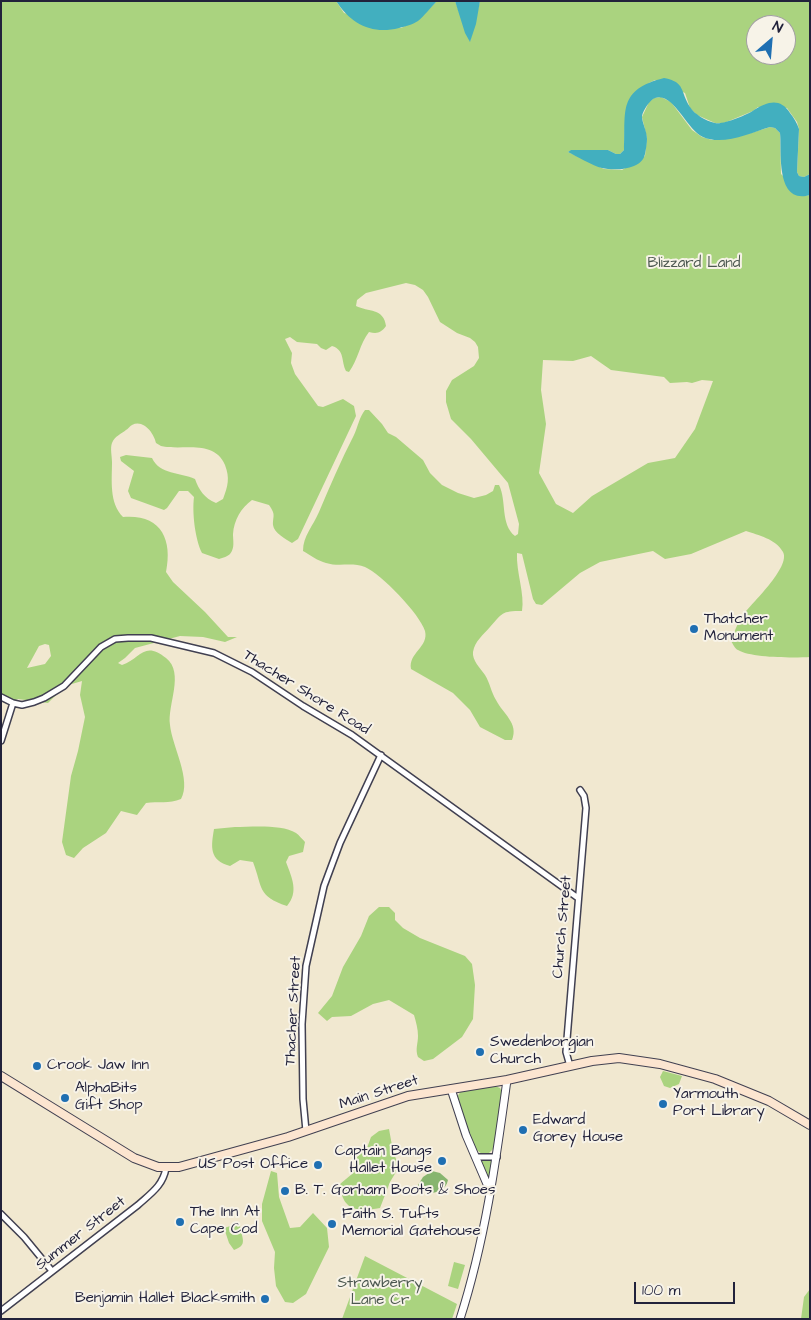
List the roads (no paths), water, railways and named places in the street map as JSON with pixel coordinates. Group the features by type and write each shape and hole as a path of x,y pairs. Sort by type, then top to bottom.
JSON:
{"main road":[{"name":"Main Street","path":"1,1076 134,1158 151,1165 166,1168 199,1162 306,1131 408,1096 506,1080 597,1060 619,1058 660,1064 697,1073 735,1086 780,1107 810,1124"}],"street":[{"name":"Thacher Shore Road","path":"13,703 22,705 34,702 60,688 97,651 110,641 128,638 151,638 208,651 252,672 303,706 352,735 578,898"},
{"path":"1,697 13,703 1,741"},
{"name":"Thacher Street","path":"306,1131 303,1099 302,1024 306,966 324,886 340,843 381,755"},
{"name":"Church Street","path":"570,1066 566,1052 586,808 584,796 580,790"},
{"path":"460,1319 478,1254 490,1195 497,1158 506,1080"},
{"path":"451,1089 466,1135 489,1186 490,1195"},
{"path":"476,1157 497,1158"},
{"name":"Summer Street","path":"1,1311 155,1190 164,1178 166,1168"},
{"path":"1,1214 24,1237 52,1271"}],"water":[{"path":"336,1 437,1 418,21 399,28 380,30 371,29 355,21 348,16"},
{"path":"455,1 480,1 476,24 470,42 465,33"},
{"path":"664,78 676,82 682,88 687,102 694,112 704,119 715,123 723,123 735,119 768,103 778,103 786,108 799,129 797,172 799,176 804,177 810,174 810,195 799,196 791,192 786,185 781,163 780,133 775,128 770,127 728,139 719,140 703,137 691,127 674,105 662,97 655,98 645,108 642,119 647,139 645,154 643,159 634,166 621,169 602,168 568,152 571,150 608,150 620,154 624,150 625,113 631,96 638,89 649,83"}],"place":[{"name":"Thatcher Monument","path":"694,629"},
{"name":"Swedenborgian Church","path":"480,1052"},
{"name":"Crook Jaw Inn","path":"37,1066"},
{"name":"AlphaBits Gift Shop","path":"65,1098"},
{"name":"Yarmouth Port Library","path":"663,1104"},
{"name":"Edward Gorey House","path":"523,1130"},
{"name":"Captain Bangs Hallet House","path":"442,1161"},
{"name":"US Post Office","path":"318,1165"},
{"name":"B. T. Gorham Boots & Shoes","path":"285,1191"},
{"name":"The Inn At Cape Cod","path":"180,1222"},
{"name":"Faith S. Tufts Memorial Gatehouse","path":"332,1224"},
{"name":"Benjamin Hallet Blacksmith","path":"265,1299"}],"park label":[{"name":"Blizzard Land","path":"694,264"},
{"name":"Strawberry Lane Cr","path":"380,1292"}]}
